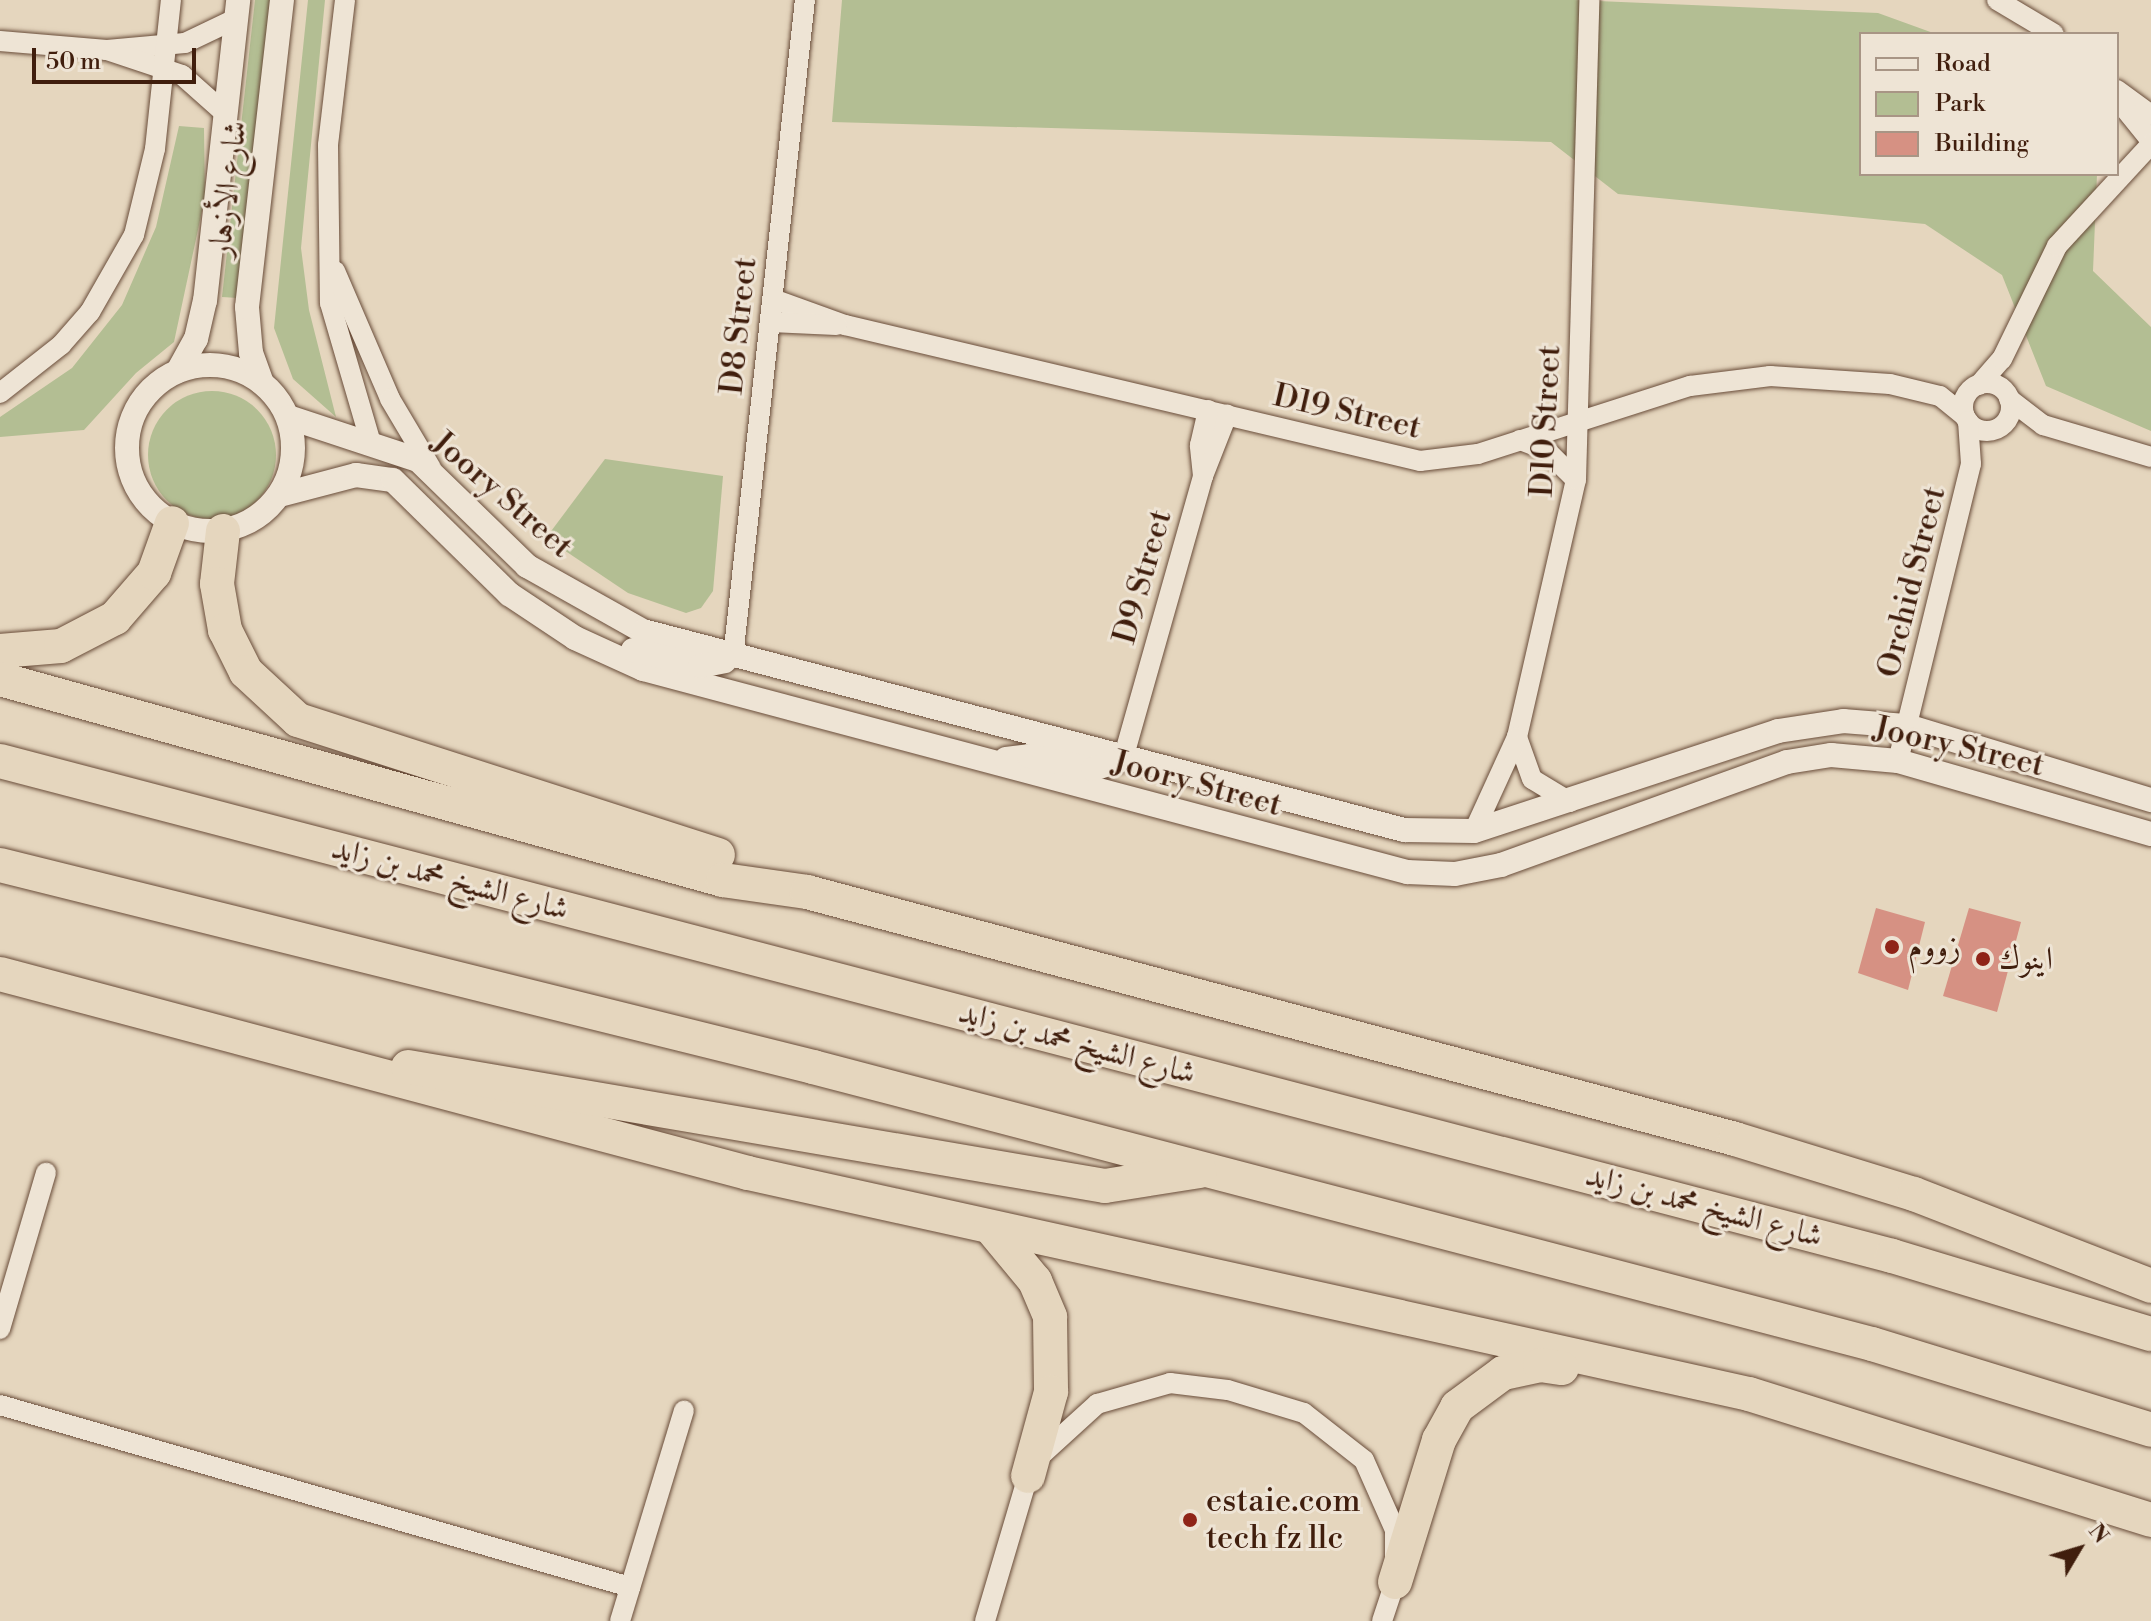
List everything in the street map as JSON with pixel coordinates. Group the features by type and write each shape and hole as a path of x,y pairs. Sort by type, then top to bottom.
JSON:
{"highway":[{"path":"0,651 61,646 115,618 154,573 172,523"},
{"path":"223,531 217,584 225,630 261,690 298,720 727,858 807,892"},
{"path":"0,679 723,880 807,892 1735,1139 1914,1194 2151,1286"},
{"name":"شارع الشيخ محمد بن زايد","path":"3,760 1892,1256 2151,1334"},
{"path":"0,865 1205,1170 1872,1344 2151,1430"},
{"path":"0,974 748,1173 1749,1394 2151,1520"},
{"path":"364,1071 445,1069 1105,1186 1205,1170"},
{"path":"991,1228 1035,1281 1050,1317 1051,1392 1028,1476"},
{"path":"1395,1582 1447,1422 1470,1393 1503,1373 1540,1365 1749,1394"}],"street":[{"path":"0,393 61,345 115,275 147,193 171,0"},
{"name":"شارع الأزهار","path":"223,531 255,519 280,495 294,457 288,417 262,383 251,353 247,307 282,0"},
{"path":"345,0 328,145 334,324 366,411 371,443"},
{"name":"D8 Street","path":"733,658 805,0"},
{"path":"1997,0 2051,32"},
{"name":"D10 Street","path":"1474,831 1517,737 1576,480 1580,419 1586,4"},
{"path":"0,41 107,50 166,45 203,38 236,10"},
{"name":"شارع الأزهار","path":"172,523 143,498 127,450 135,411 178,371 196,339 205,301 236,10"},
{"path":"107,50 164,68 199,85 226,114"},
{"path":"2119,91 2151,115"},
{"path":"2119,102 2151,142 2057,246 2002,359 1964,400 1967,419 1997,429 2043,425 2151,457"},
{"path":"331,260 390,399 432,469"},
{"name":"D19 Street","path":"773,299 845,325 1420,461 1458,459 1690,386 1770,376 1850,378 1930,392 1976,386"},
{"name":"D19 Street","path":"770,322 845,325"},
{"path":"1997,429 2010,412 2002,359"},
{"name":"شارع الأزهار","path":"178,371 222,365 262,383"},
{"path":"1976,386 2008,396 2043,425"},
{"name":"D19 Street","path":"1930,392 1967,419"},
{"name":"D9 Street","path":"1123,759 1203,476 1200,445 1218,412"},
{"name":"Joory Street","path":"288,417 371,443 432,469 481,526 527,566 594,608 663,639 1404,830 1474,831 1799,726 1865,721 1907,726 2151,800"},
{"name":"Orchid Street","path":"1898,761 1971,464 1967,419"},
{"name":"Orchid Street","path":"1971,464 1997,429"},
{"path":"1520,440 1546,450 1576,480"},
{"name":"Joory Street","path":"280,495 337,478 381,476 413,493 458,547 530,609 599,650 665,676 1431,874 1501,865 1787,762 1842,755 1898,761 2151,834"},
{"path":"172,523 223,531"},
{"path":"458,547 481,526"},
{"path":"599,650 631,650 700,666 733,658"},
{"path":"1517,737 1532,779 1570,802"},
{"path":"997,764 1029,756 1093,769 1123,759"},
{"path":"0,1329 46,1173"},
{"path":"985,1621 1028,1476 1057,1435 1120,1393 1195,1384 1266,1399 1326,1426 1364,1460 1395,1530 1395,1582 1382,1621"},
{"path":"0,1405 630,1587"},
{"path":"620,1621 684,1410"}],"green space":[{"path":"255,0 271,0 238,298 222,297"},
{"path":"308,0 325,0 301,248 309,310 336,417 293,379 274,328"},
{"path":"842,0 1574,0 1878,13 1930,32 1859,32 1859,176 2097,176 2093,271 2151,327 2151,431 2046,386 2002,275 1925,224 1618,194 1551,142 832,122"},
{"path":"179,126 204,128 205,197 174,342 136,373 84,430 0,437 0,417 72,368 122,305 156,227"},
{"path":"212,391 237,395 258,409 272,430 276,455 272,480 258,501 237,515 212,519 187,515 166,501 152,480 148,455 152,430 166,409 187,395"},
{"path":"605,459 723,476 713,591 701,608 686,613 628,593 546,538"}],"building":[{"name":"زووم","path":"1876,908 1925,922 1908,990 1858,973"},
{"name":"اينوك","path":"1969,908 2021,922 1997,1012 1943,996"}],"place":[{"name":"زووم","path":"1892,947"},
{"name":"اينوك","path":"1983,959"},
{"name":"estaie.com tech fz llc","path":"1190,1520"}]}
